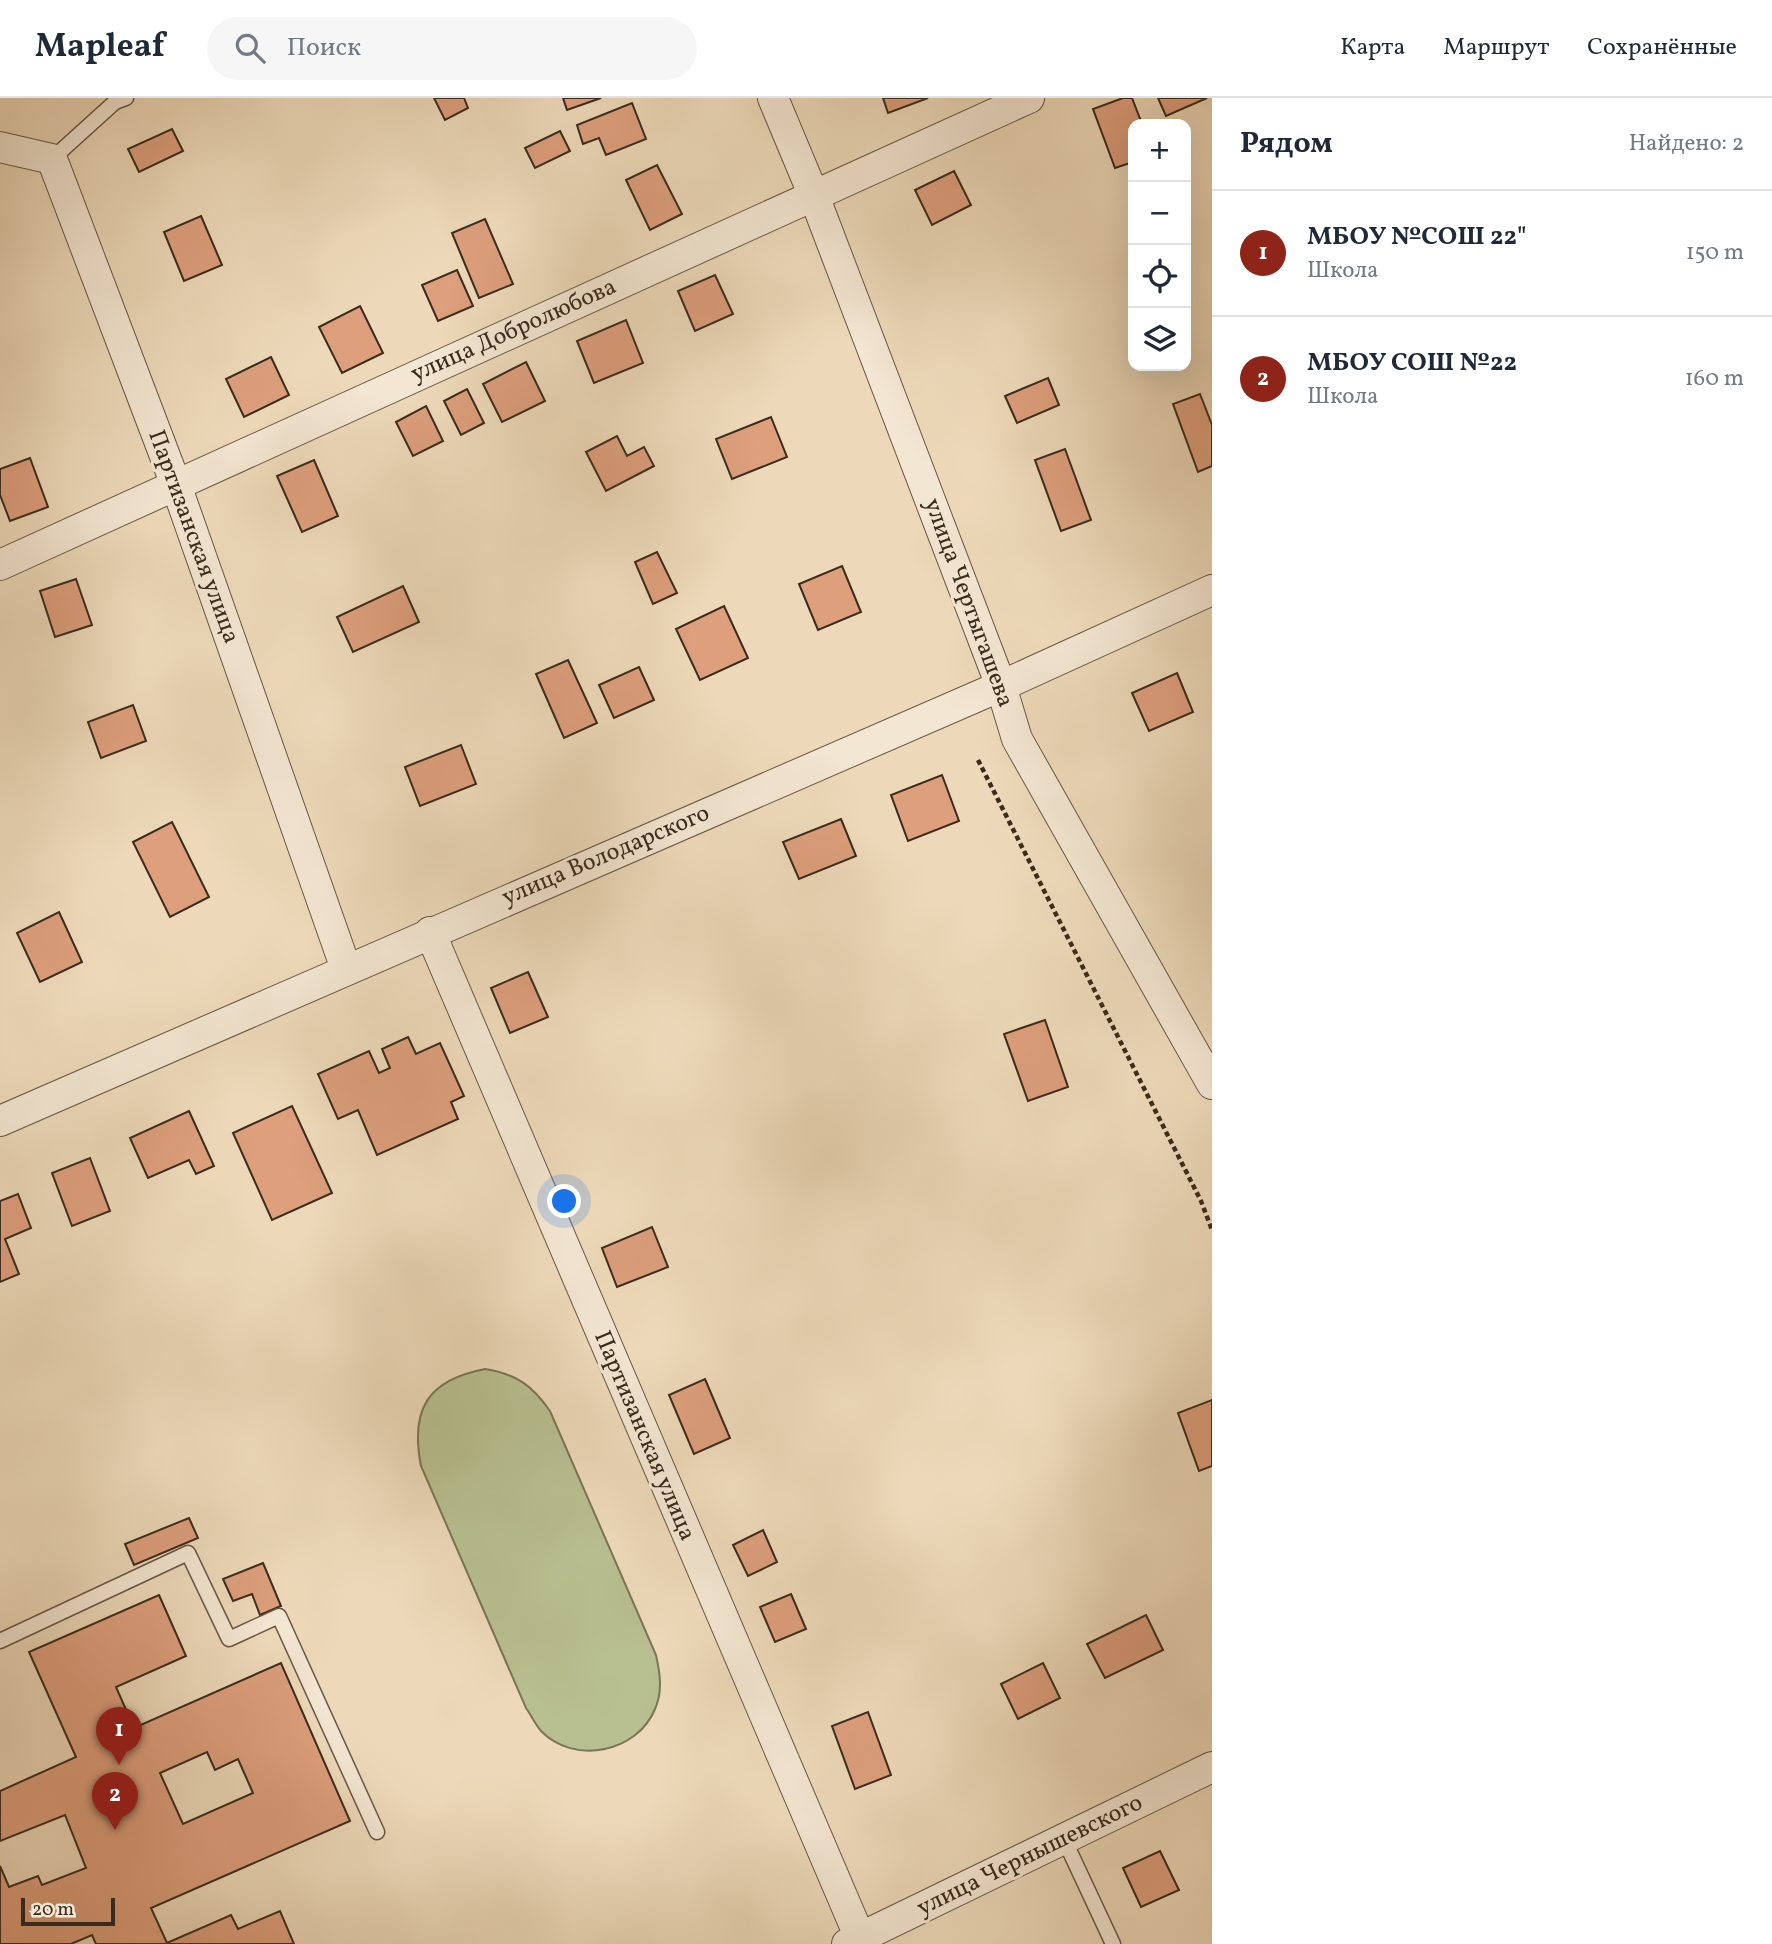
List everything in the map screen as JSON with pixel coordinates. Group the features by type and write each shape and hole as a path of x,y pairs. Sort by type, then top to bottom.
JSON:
{"street":[{"name":"улица Чертыгашева","path":"773,98 814,196 1001,686 1017,739 1209,1070"},
{"name":"улица Добролюбова","path":"0,565 1029,98"},
{"path":"0,147 52,159"},
{"name":"Партизанская улица","path":"52,159 176,485 346,969"},
{"name":"улица Володарского","path":"0,1121 1001,686 1212,590"},
{"name":"Партизанская улица","path":"430,932 854,1941"},
{"name":"улица Чернышевского","path":"854,1941 1212,1767"}],"lane":[{"path":"52,159 118,99"},
{"path":"0,1642 188,1553 229,1639 279,1616 377,1832"},
{"path":"1064,1839 1113,1944"}],"path":[{"path":"978,760 1201,1201 1212,1230"}],"green space":[{"path":"485,1369 506,1374 522,1382 537,1394 550,1411 656,1655 660,1675 658,1702 646,1724 634,1736 620,1744 587,1751 555,1742 541,1731 526,1708 421,1466 418,1429 427,1401 449,1381"}],"building":[{"path":"434,98 464,98 468,108 445,120"},
{"path":"563,98 601,98 567,110"},
{"path":"883,98 928,98 888,113"},
{"path":"1123,98 1132,98 1140,119 1128,119 1128,164 1115,168 1093,109"},
{"path":"1158,98 1207,98 1166,116"},
{"path":"632,103 646,139 606,155 599,138 583,144 577,125"},
{"path":"172,129 183,151 139,172 128,149"},
{"path":"560,131 570,151 535,168 525,148"},
{"path":"657,165 682,214 650,230 626,180"},
{"path":"954,171 971,205 932,225 915,190"},
{"path":"201,216 222,265 184,281 164,232"},
{"path":"485,219 513,284 479,298 452,233"},
{"path":"457,270 473,306 438,321 422,285"},
{"path":"715,275 733,314 695,331 678,291"},
{"path":"360,306 383,353 342,373 319,327"},
{"path":"626,320 643,363 594,383 577,341"},
{"path":"271,357 289,395 244,417 226,379"},
{"path":"526,362 545,401 502,422 483,384"},
{"path":"1048,378 1059,405 1017,423 1005,396"},
{"path":"467,389 484,423 461,435 444,401"},
{"path":"1200,394 1212,425 1212,466 1198,472 1173,404"},
{"path":"426,406 443,441 413,456 396,422"},
{"path":"771,417 787,457 732,479 716,439"},
{"path":"617,436 627,456 644,447 654,466 606,491 586,452"},
{"path":"1065,449 1091,520 1061,531 1035,460"},
{"path":"30,458 48,507 10,521 0,495 0,469"},
{"path":"314,460 338,516 302,532 277,476"},
{"path":"657,552 677,593 653,604 635,562"},
{"path":"842,566 861,612 818,630 799,584"},
{"path":"76,579 92,625 55,637 40,591"},
{"path":"403,586 419,622 353,652 337,617"},
{"path":"724,606 748,658 700,680 676,629"},
{"path":"568,660 597,723 564,738 536,674"},
{"path":"639,667 654,700 614,718 599,685"},
{"path":"1177,673 1193,712 1149,731 1132,693"},
{"path":"133,705 146,741 101,758 88,722"},
{"path":"461,745 476,784 420,806 405,767"},
{"path":"942,775 959,821 908,841 891,795"},
{"path":"841,819 856,856 799,879 783,842"},
{"path":"172,822 209,897 170,917 133,842"},
{"path":"59,912 82,962 40,982 17,933"},
{"path":"528,972 548,1017 510,1033 491,988"},
{"path":"1045,1020 1068,1087 1028,1101 1004,1034"},
{"path":"408,1037 416,1054 440,1043 464,1096 451,1102 458,1119 377,1155 358,1110 338,1119 318,1074 369,1051 379,1073 390,1068 382,1049"},
{"path":"292,1106 332,1193 272,1220 233,1133"},
{"path":"189,1111 214,1166 196,1174 189,1160 148,1178 130,1138"},
{"path":"90,1158 110,1211 72,1226 52,1173"},
{"path":"18,1194 31,1228 5,1239 19,1274 0,1282 0,1201"},
{"path":"652,1227 668,1267 617,1287 602,1248"},
{"path":"705,1379 730,1438 694,1454 669,1395"},
{"path":"1212,1400 1212,1466 1199,1471 1178,1413"},
{"path":"189,1518 198,1538 134,1565 125,1544"},
{"path":"763,1530 777,1562 748,1576 733,1545"},
{"path":"263,1563 281,1606 260,1615 252,1594 233,1601 223,1579"},
{"path":"791,1594 806,1629 775,1642 760,1607"},
{"path":"159,1595 186,1656 116,1687 134,1728 281,1663 350,1821 151,1908 167,1943 231,1915 238,1929 280,1911 294,1944 96,1944 92,1935 71,1944 0,1944 0,1866 9,1887 38,1876 42,1885 86,1868 65,1815 0,1841 0,1791 76,1757 29,1652","holes":["207,1752 215,1770 238,1759 253,1793 183,1824 160,1773"]},
{"path":"1146,1615 1163,1650 1105,1678 1087,1644"},
{"path":"1043,1663 1060,1698 1018,1719 1001,1684"},
{"path":"868,1712 891,1775 855,1789 832,1726"},
{"path":"1160,1851 1179,1890 1141,1907 1123,1868"}],"place":[{"name":"МБОУ №СОШ 22\"","path":"119,1765"},
{"name":"МБОУ СОШ №22","path":"115,1830"}]}
